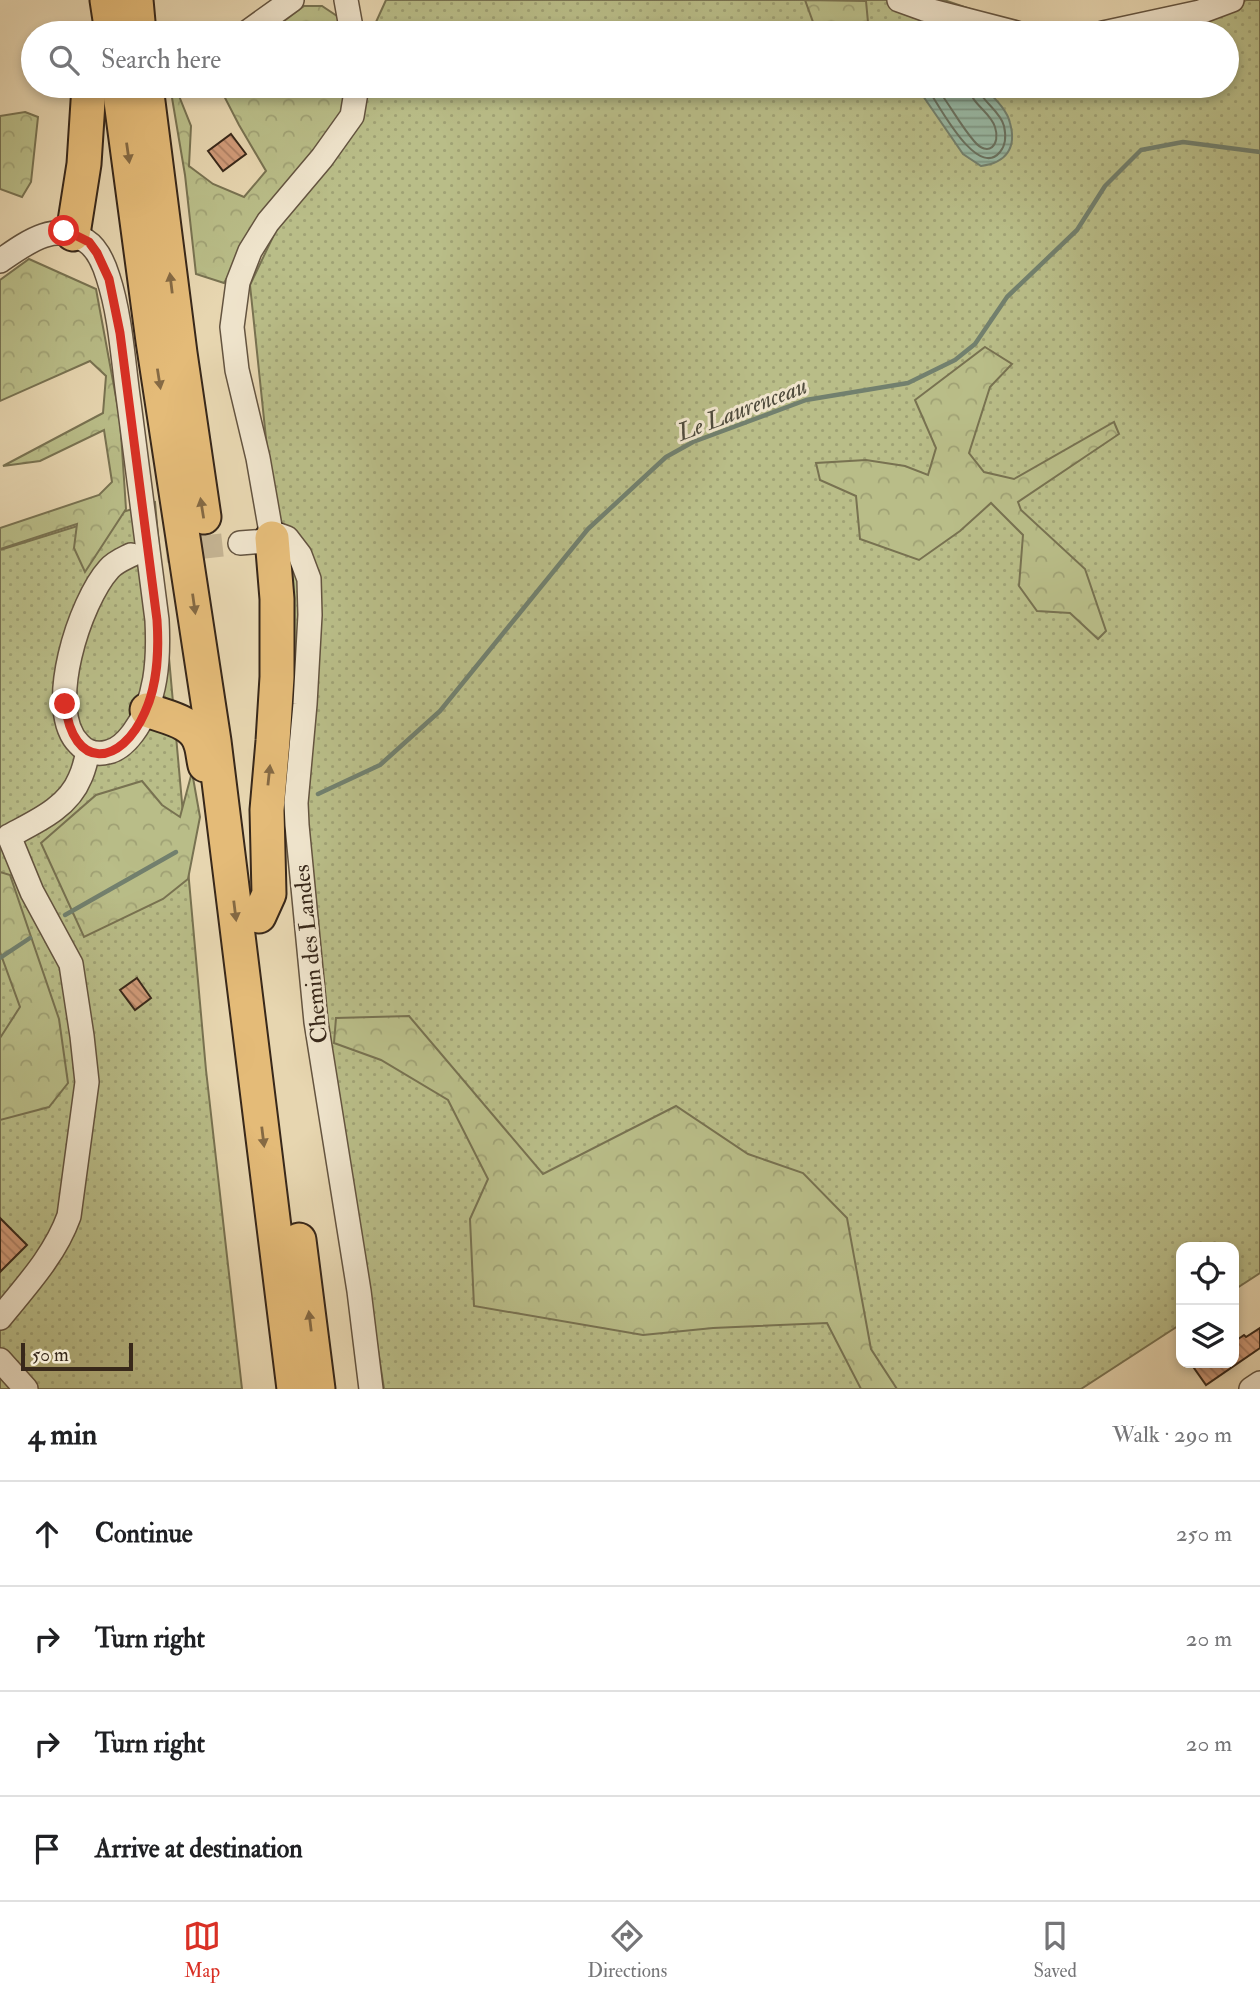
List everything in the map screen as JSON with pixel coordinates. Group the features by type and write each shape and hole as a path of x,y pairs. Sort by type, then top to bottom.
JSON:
{"highway":[{"path":"91,0 91,21"},
{"path":"107,0 110,21"},
{"path":"135,0 138,21"},
{"path":"148,0 151,21"},
{"path":"73,234 84,164 88,98"},
{"path":"121,98 151,328 227,844 294,1389"},
{"path":"148,98 180,353 237,743 318,1389"},
{"path":"259,916 269,894 267,810 277,677 277,599 272,538"},
{"path":"147,710 190,727 197,733 201,742 213,818 227,844"}],"street":[{"path":"263,21 292,0"},
{"path":"346,0 350,21"},
{"path":"899,0 970,21"},
{"path":"1158,21 1200,12 1232,0"},
{"path":"240,543 267,541 272,538 258,458 237,370 232,327 238,282 250,251 268,222 352,116 355,98"},
{"path":"0,261 23,246 54,232 64,231 89,242 104,265 109,279 120,333 159,646 156,674 147,710 139,724 128,739 110,752 88,752 78,744 67,719 65,704 68,664 80,622 101,580 109,568 131,555"},
{"name":"Chemin des Landes","path":"272,538 279,535 287,538 300,555 309,579 309,640 296,803 297,825 316,1022 359,1291 371,1389"},
{"path":"0,1318 63,1234 69,1216 87,1082 71,964 32,892 9,836 38,821 72,793 80,779 88,752"},
{"path":"0,1360 26,1389"},
{"path":"1251,1389 1260,1382"}],"green space":[{"path":"386,0 944,0 1006,21 376,21"},
{"path":"805,0 866,1 868,21 813,21"},
{"path":"1246,0 1260,0 1260,1273 1239,1287 1239,1242 1176,1242 1176,1327 1081,1389 384,1389 326,1013 250,285 339,98 1239,98 1239,21 1207,21"},
{"path":"304,6 322,6 343,21 284,21"},
{"path":"172,98 180,98 191,126 189,166 213,184 244,197 266,171 225,98 347,98 345,113 272,200 224,283 196,274 185,175"},
{"path":"25,112 38,117 31,182 22,197 0,189 0,116"},
{"path":"29,259 96,289 120,419 126,509 85,572 74,548 77,524 0,549 0,528 99,495 112,482 104,430 40,461 3,466 103,413 106,376 90,361 0,401 0,280"},
{"path":"985,347 1012,364 990,387 969,453 984,472 1014,479 1114,422 1119,434 1018,502 1021,510 1085,569 1106,631 1098,639 1070,613 1037,611 1019,586 1023,535 991,503 960,531 919,560 860,539 856,496 820,480 816,463 866,460 905,466 928,475 936,448 915,400"},
{"path":"155,502 206,1070 242,1389 0,1389 0,550"},
{"path":"192,772 200,817 188,879 163,899 84,937 41,843 96,795 142,781 162,805 180,817"},
{"path":"0,872 10,875 59,1019 68,1083 49,1107 0,1120 0,1038 20,1007 0,952"},
{"path":"409,1016 543,1174 676,1106 748,1154 803,1173 847,1218 871,1349 897,1389 861,1389 827,1323 713,1328 643,1335 474,1306 470,1219 488,1179 448,1100 381,1060 334,1043 336,1018"}],"water":[{"path":"924,98 994,98 1006,113 1012,140 1003,158 981,166 963,154"}],"building":[{"path":"231,134 246,154 223,171 208,151"},
{"path":"137,978 151,998 135,1010 120,990"},
{"path":"0,1218 27,1245 0,1272"},
{"path":"1260,1328 1260,1348 1239,1362 1239,1338 1244,1335 1246,1337"},
{"path":"1194,1368 1231,1368 1206,1385"}],"waterway":[{"name":"Le Laurenceau","path":"318,794 380,765 440,711 588,529 666,457 693,442 806,400 908,383 955,360 975,344 1007,297 1077,230 1105,186 1141,150 1183,142 1260,152"},
{"name":"Le Laurenceau","path":"65,915 176,852"},
{"name":"Le Laurenceau","path":"0,958 30,938"}],"tunnel":[{"path":"132,555 240,543"}],"route":[{"path":"64,231 89,242 104,265 109,279 120,333 159,646 155,683 147,710 128,739 120,746 100,754 88,752 78,744 71,733 65,704"}]}
